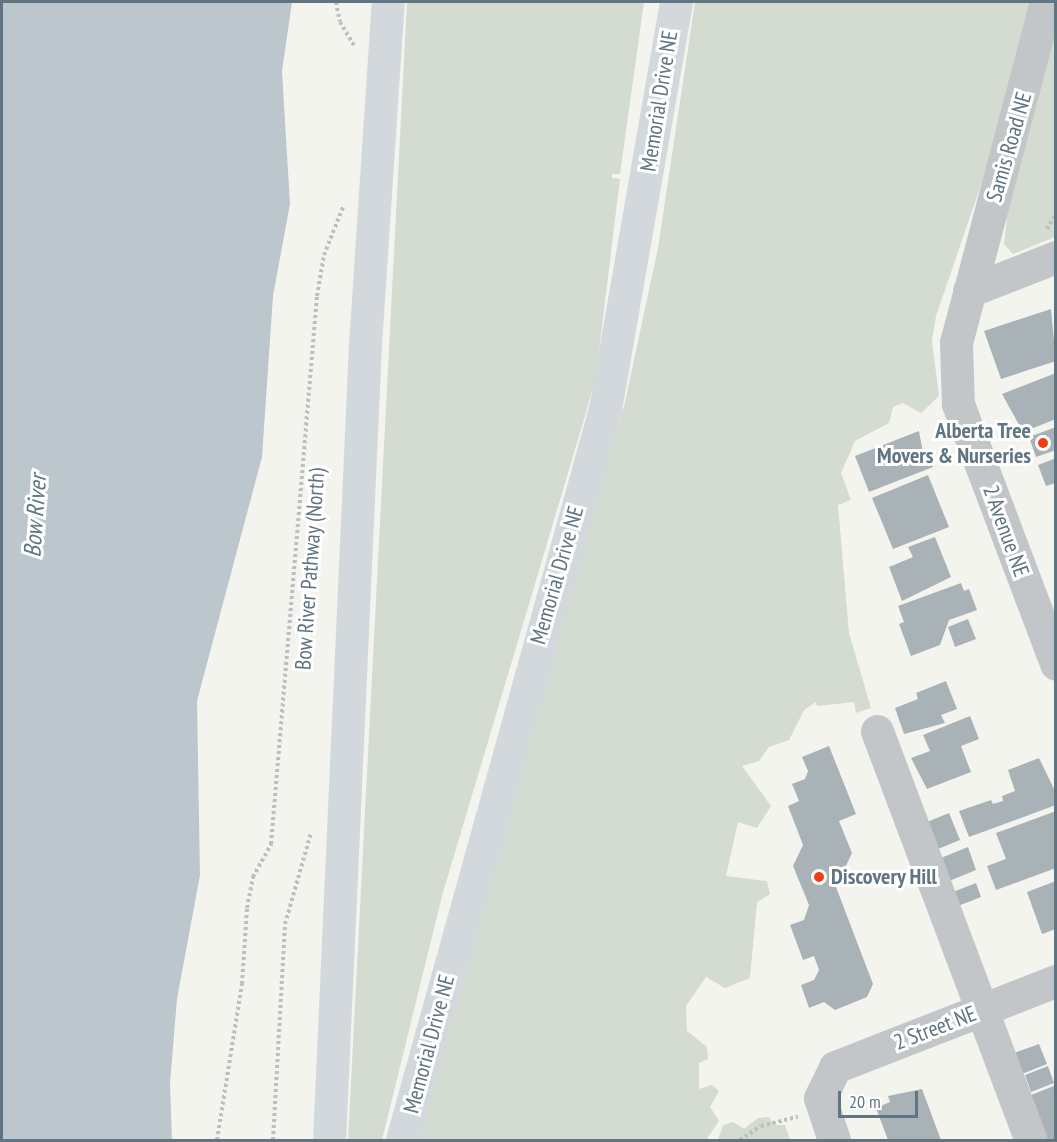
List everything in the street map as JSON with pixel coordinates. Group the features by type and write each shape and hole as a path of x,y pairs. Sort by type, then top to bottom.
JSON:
{"main road":[{"path":"329,1140 365,344 388,2"},
{"name":"Memorial Drive NE","path":"402,1140 605,409 676,2"}],"street":[{"name":"Samis Road NE","path":"969,291 1046,2"},
{"path":"969,291 1056,257"},
{"name":"2 Avenue NE","path":"969,291 956,342 958,404 1056,664"},
{"path":"877,731 1031,1140"},
{"name":"2 Street NE","path":"834,1140 822,1107 824,1086 835,1067 1056,981"}],"path":[{"path":"336,2 340,22 356,47 355,59"},
{"path":"217,1140 242,984 247,908 253,877 271,844 317,296 324,255 345,203 346,223"},
{"path":"273,1140 285,924 313,821"},
{"path":"740,1140 761,1126 801,1115"}],"shaded area":[{"path":"407,2 644,2 620,174 612,174 612,178 620,179 596,375 442,896 382,1140 348,1140"},
{"path":"695,2 1030,2 1006,112 936,316 932,341 939,396 921,413 903,403 893,407 889,423 855,441 841,473 851,500 838,505 849,633 871,708 856,713 854,702 817,706 816,702 804,710 789,740 769,747 759,761 742,766 771,806 757,828 738,822 726,876 767,881 770,894 757,902 750,978 725,988 706,977 686,1006 687,1031 707,1047 708,1059 699,1063 699,1089 712,1085 719,1091 710,1107 719,1121 706,1140 417,1140 459,967 625,402 658,248"},
{"path":"1055,29 1055,237 1013,254 1004,244 1008,208"},
{"path":"769,1117 774,1125 785,1125 790,1140 718,1140 723,1125 733,1122 744,1129 758,1118"}],"water":[{"name":"Bow River","path":"2,2 292,2 282,71 290,204 273,296 262,457 197,701 200,875 177,999 170,1084 172,1140 2,1140"}],"building":[{"path":"1051,309 1056,361 1001,379 984,331"},
{"path":"1056,373 1056,419 1023,432 1002,394"},
{"name":"Alberta Tree Movers & Nurseries","path":"1056,427 1056,450 1036,457 1029,437"},
{"path":"919,431 924,458 929,456 933,467 869,492 855,456"},
{"path":"1056,458 1056,483 1046,486 1038,465"},
{"path":"928,475 949,527 893,549 872,498"},
{"path":"935,537 951,577 902,601 889,567 913,557 908,547"},
{"path":"961,583 964,591 969,589 977,610 949,620 940,645 911,656 899,624 904,622 898,606"},
{"path":"968,619 976,639 955,647 948,627"},
{"path":"946,681 957,709 941,715 945,723 904,734 895,708 918,699 916,693"},
{"path":"970,716 979,739 961,746 971,772 927,789 911,758 930,751 923,735"},
{"name":"Discovery Hill","path":"829,746 856,814 839,821 852,853 836,887 873,984 867,997 835,1010 824,1002 809,1008 801,985 814,980 819,970 814,956 803,960 790,925 804,920 809,905 793,866 803,845 788,806 799,801 792,784 805,779 808,771 802,757"},
{"path":"1039,758 1056,793 1056,805 969,837 959,811 991,800 993,804 1003,801 1002,796 1015,791 1008,770"},
{"path":"1056,811 1056,868 996,890 987,866 1006,859 996,833"},
{"path":"949,813 960,840 938,849 927,822"},
{"path":"968,847 976,870 949,881 941,858"},
{"path":"1056,881 1056,929 1042,934 1027,892"},
{"path":"976,883 981,897 958,906 953,892"},
{"path":"1039,1044 1047,1064 1022,1074 1014,1053"},
{"path":"1048,1066 1054,1083 1031,1092 1025,1075"},
{"path":"1056,1085 1056,1139 1047,1140 1029,1096"},
{"path":"922,1089 941,1140 888,1140 876,1108 890,1102 888,1096"}],"place":[{"name":"Alberta Tree Movers & Nurseries","path":"1043,443"},
{"name":"Discovery Hill","path":"819,877"}]}
